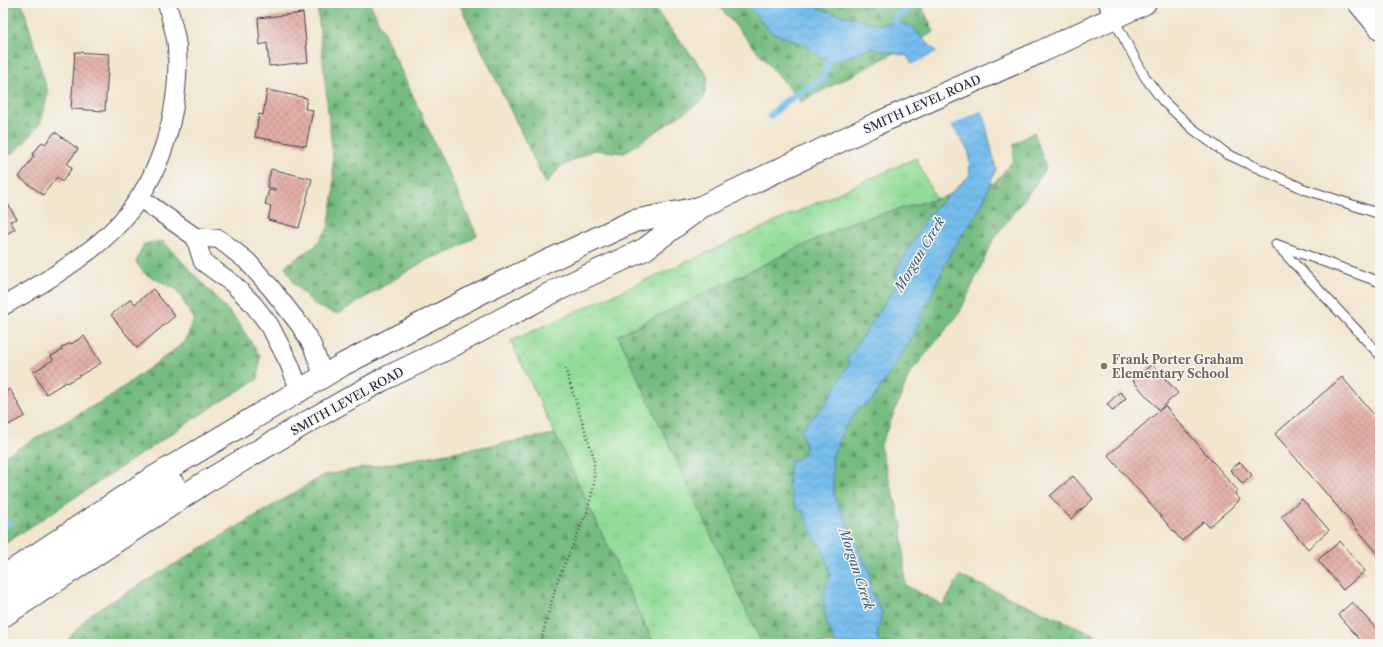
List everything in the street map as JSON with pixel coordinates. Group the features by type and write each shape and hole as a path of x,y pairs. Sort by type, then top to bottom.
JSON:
{"main road":[{"name":"SMITH LEVEL ROAD","path":"3,616 204,483 297,428 382,380 444,350 555,291 645,249 701,207 876,124 1038,52 1110,10 1145,3"},
{"path":"1359,3 1380,28"},
{"name":"SMITH LEVEL ROAD","path":"3,576 146,482 344,364 492,288 634,221 701,207"},
{"path":"3,604 40,570 245,440 300,409 324,390 324,377"}],"street":[{"path":"3,306 39,286 83,256 124,218 140,198 164,148 173,115 177,81 176,46 167,3"},
{"path":"140,198 195,237 219,239 247,261 271,288 300,325 312,345 324,377"},
{"path":"195,237 203,262 238,288 270,326 289,363 300,391"}],"lane":[{"path":"1110,10 1145,77 1163,101 1193,128 1227,154 1304,188 1380,214"},
{"path":"1380,282 1276,244 1380,355"}],"path":[{"path":"540,644 557,582 587,512 594,484 594,458 565,368"}],"green space":[{"path":"3,3 22,3 48,93 41,122 22,145 3,160"},
{"path":"317,3 370,3 477,235 453,251 426,260 338,314 316,306 295,285 285,266 315,246 328,229 334,191 332,148"},
{"path":"459,3 650,3 708,76 703,100 624,153 593,150 560,167 546,184"},
{"path":"716,3 920,3 934,32 801,102"},
{"path":"1034,132 1046,167 1035,185 994,238 959,314 910,373 880,447 902,524 905,585 943,605 960,576 1117,644 762,644 618,335 852,222 994,183 1013,161 1014,144"},
{"path":"916,158 936,199 852,222 618,335 762,644 654,644 511,341"},
{"path":"163,241 235,318 260,356 258,379 218,403 3,545 3,457 111,396 185,342 194,319 176,289 145,274 136,262 144,244"},
{"path":"555,434 654,644 358,644 343,638 327,644 86,644 68,640 89,615 324,475"}],"water":[{"name":"Morgan Creek","path":"745,3 809,3 823,10 881,25 890,23 910,25 935,50 984,117 996,169 981,207 951,252 910,341 872,401 858,409 842,432 832,457 834,496 870,572 870,590 882,613 877,635 880,644 835,644 826,620 823,594 831,575 822,548 817,543 803,511 797,510 788,486 790,461 797,460 806,450 801,430 827,402 849,363 847,359 896,287 897,269 929,214 970,175 969,152 907,56 870,48 839,61 820,57 805,45 771,32"}],"pier":[{"path":"939,52 982,110 950,126 911,65"}],"building":[{"path":"303,13 308,62 269,66 267,43 260,45 258,18"},
{"path":"75,52 109,54 105,111 71,109"},
{"path":"267,90 307,98 305,109 313,110 306,146 255,137 259,114 263,115"},
{"path":"55,132 78,149 67,164 72,168 62,182 57,177 43,195 19,177 34,156 32,155 42,142 45,144"},
{"path":"271,169 312,179 299,228 268,220 271,206 265,204 269,190 275,192 276,189 267,187"},
{"path":"3,196 17,219 10,221 15,229 3,236"},
{"path":"153,289 175,316 137,348 111,315 131,299 135,304"},
{"path":"84,336 101,363 46,394 33,372 53,360 51,356 62,350 61,348"},
{"path":"1152,364 1178,393 1159,410 1133,381"},
{"path":"1342,377 1380,422 1380,556 1275,434"},
{"path":"10,389 25,416 3,428 3,393"},
{"path":"1120,392 1126,398 1113,411 1107,404"},
{"path":"1165,406 1238,491 1235,494 1240,500 1209,527 1204,521 1182,541 1108,455"},
{"path":"1240,462 1252,475 1243,484 1230,470"},
{"path":"1073,476 1093,499 1071,519 1050,496"},
{"path":"1302,499 1329,530 1308,549 1281,517"},
{"path":"1340,541 1365,571 1343,590 1318,560"},
{"path":"1352,602 1380,633 1380,641 1376,644 1364,644 1338,615"}],"waterway":[{"path":"898,33 895,17 920,3"},
{"path":"770,116 785,102 823,79 828,62 837,52"},
{"path":"3,522 8,524"}],"place":[{"name":"Frank Porter Graham Elementary School","path":"1104,366"}]}
